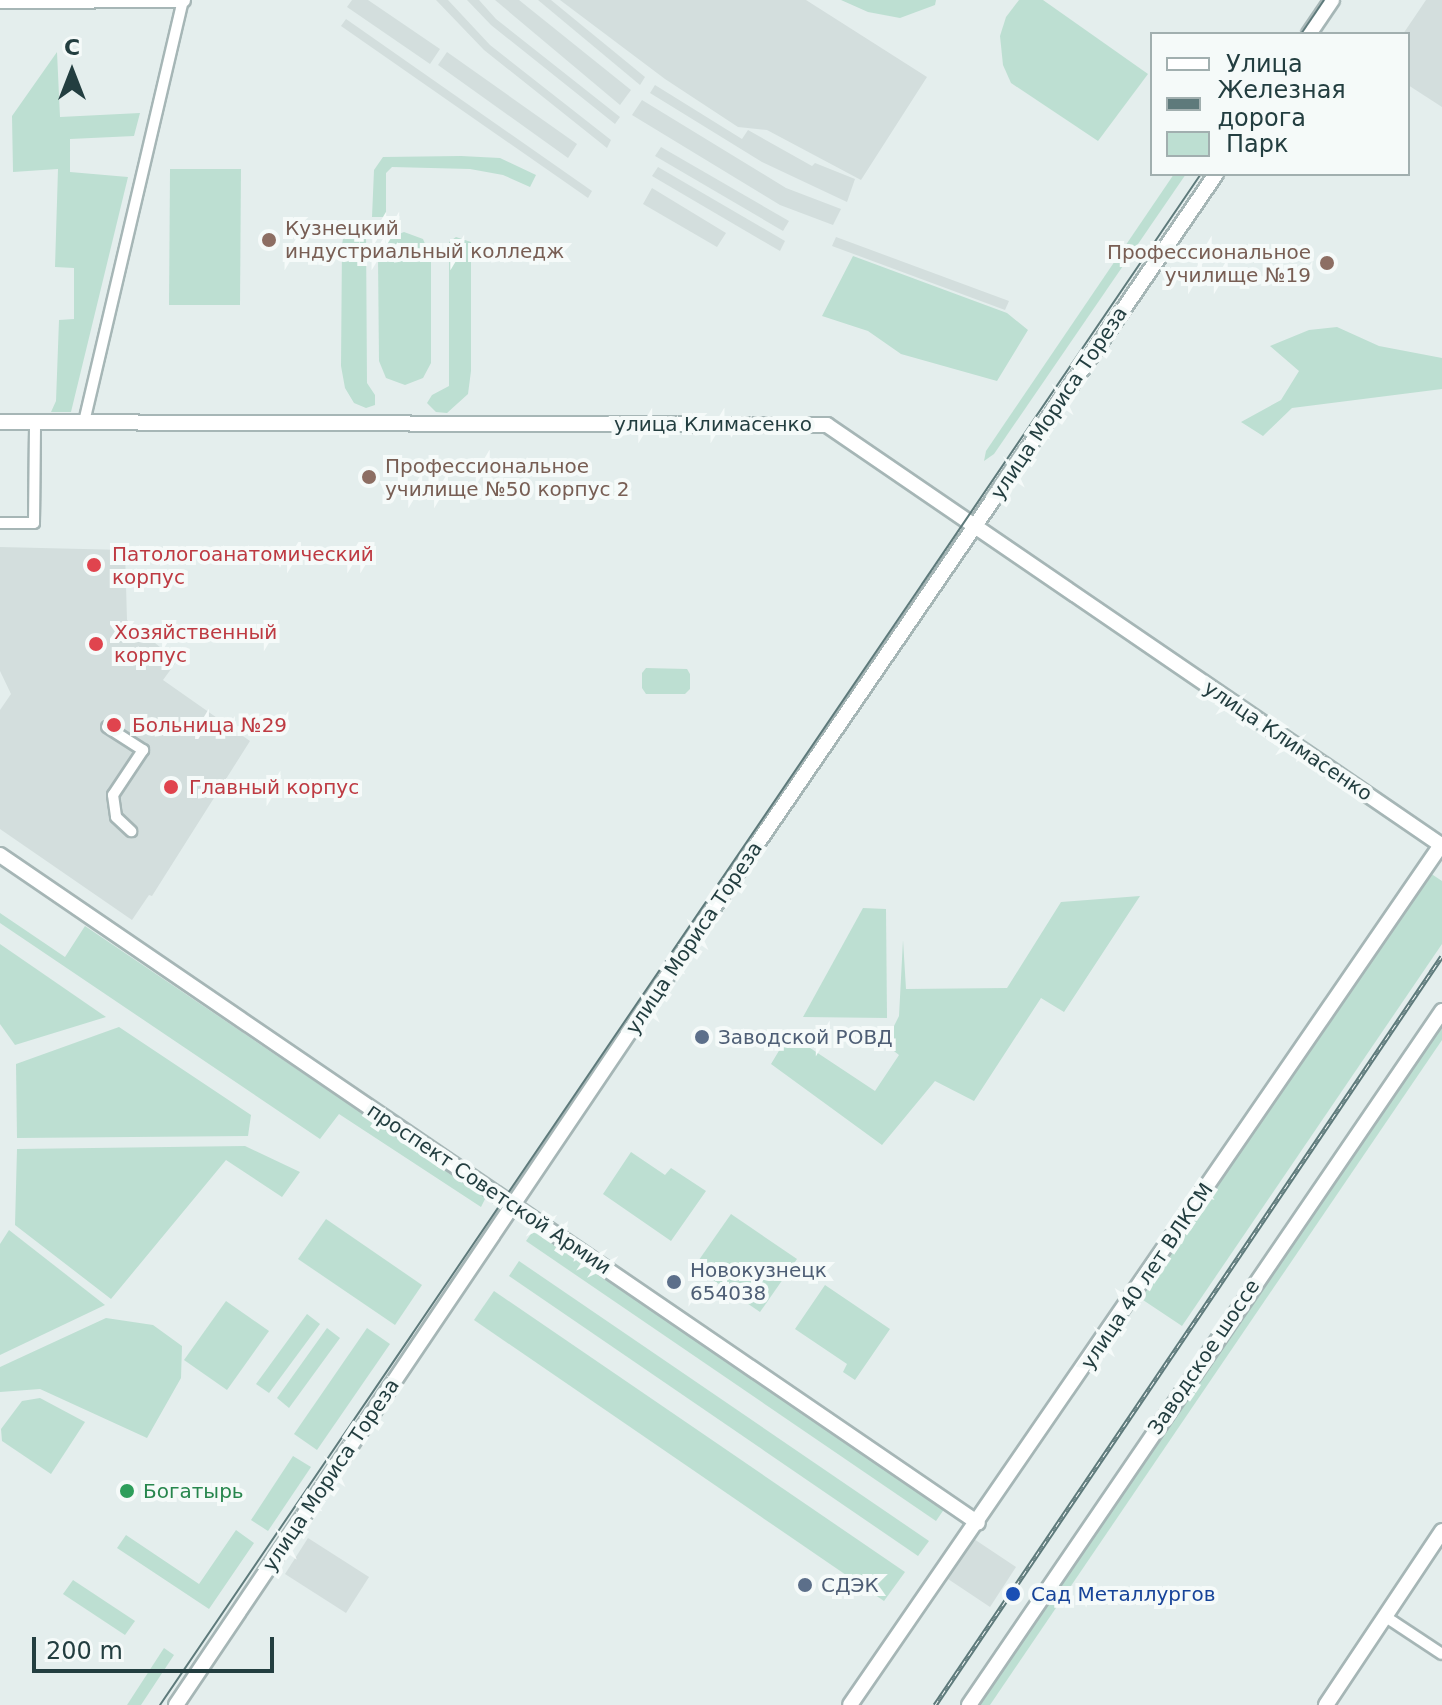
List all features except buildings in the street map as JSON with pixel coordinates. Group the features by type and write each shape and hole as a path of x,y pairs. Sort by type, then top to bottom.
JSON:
{"street":[{"path":"0,1 183,0 84,422"},
{"path":"1310,32 1332,0"},
{"name":"улица Мориса Тореза","path":"176,1705 1215,176"},
{"name":"улица Климасенко","path":"0,422 827,425 976,524 1441,845"},
{"path":"0,523 34,523 35,422"},
{"path":"107,727 143,750 113,795 116,817 131,831"},
{"name":"улица 40 лет ВЛКСМ","path":"850,1705 978,1523 1441,845"},
{"name":"проспект Советской Армии","path":"0,855 978,1523"},
{"name":"Заводское шоссе","path":"969,1705 1442,1011"},
{"path":"1326,1705 1442,1531"},
{"path":"1386,1617 1442,1654"}],"shaded area":[{"path":"352,0 368,0 440,49 430,64 347,7"},
{"path":"436,0 448,0 490,45 611,140 607,148 484,50"},
{"path":"467,0 479,0 496,19 620,117 615,124 491,25"},
{"path":"495,0 519,0 631,90 620,105"},
{"path":"538,0 551,0 645,77 640,85"},
{"path":"560,0 806,0 927,77 861,180 767,130 738,127 665,79"},
{"path":"1426,0 1442,0 1442,107 1410,86 1410,32 1404,32"},
{"path":"346,19 592,191 588,198 341,26"},
{"path":"447,52 577,144 568,158 438,65"},
{"path":"655,85 742,139 748,130 812,166 815,163 855,179 847,202 762,162 650,93"},
{"path":"642,100 786,188 841,209 833,225 780,205 632,115"},
{"path":"661,147 789,221 783,231 655,156"},
{"path":"658,167 785,241 780,251 652,176"},
{"path":"652,188 726,233 717,247 643,204"},
{"path":"836,237 1009,301 1005,310 832,246"},
{"name":"Больница №29","path":"0,547 125,550 127,620 177,661 163,680 250,741 152,896 149,895 132,920 0,829 0,710 11,694 0,671"},
{"path":"308,1538 369,1577 346,1613 285,1574"},
{"path":"974,1539 1016,1567 990,1607 948,1579"}],"green space":[{"path":"841,0 936,0 935,5 900,18 868,12"},
{"path":"1019,0 1043,0 1148,74 1098,141 1011,83 1003,65 1000,36 1006,17"},
{"path":"57,52 60,117 140,113 134,136 70,139 70,172 128,177 71,412 51,412 56,401 59,320 74,319 74,268 55,267 58,169 13,172 12,116"},
{"path":"383,157 500,158 536,175 530,187 503,175 470,169 392,167 386,173 386,217 372,217 374,170"},
{"path":"170,169 241,169 240,305 169,305"},
{"path":"1173,176 1185,176 994,454 984,461 986,451"},
{"path":"355,224 366,229 367,383 375,395 375,405 366,408 354,403 345,388 341,366 342,245 345,226"},
{"path":"404,232 423,239 431,258 431,363 423,378 405,385 386,378 379,361 378,258 386,239"},
{"path":"456,237 471,242 471,371 468,394 447,413 436,412 427,403 432,395 449,386 449,242"},
{"path":"853,256 1007,313 1028,330 997,381 901,354 868,331 822,316"},
{"path":"1337,327 1379,346 1442,358 1442,389 1292,408 1263,436 1241,422 1281,400 1299,371 1270,346 1309,330"},
{"path":"646,668 687,669 690,689 685,694 646,694 642,688 642,673"},
{"path":"1430,873 1442,881 1442,944 1182,1326 1140,1298"},
{"path":"1140,896 1064,1012 1041,998 974,1101 935,1081 882,1145 771,1064 789,1034 875,1091 899,1055 885,1044 899,1016 903,940 906,989 1007,988 1061,902"},
{"path":"863,908 886,909 887,1018 803,1017"},
{"path":"0,913 65,957 85,926 486,1197 481,1207 339,1114 320,1139 0,923"},
{"path":"0,944 106,1017 15,1045 0,1024"},
{"path":"1442,1024 1442,1040 990,1705 980,1705"},
{"path":"119,1027 251,1115 248,1136 17,1138 16,1064"},
{"path":"245,1146 300,1172 282,1197 226,1160 111,1299 15,1225 17,1149"},
{"path":"631,1152 665,1175 671,1168 706,1191 671,1241 603,1194"},
{"path":"731,1214 797,1259 760,1312 694,1267"},
{"path":"326,1219 422,1285 395,1325 298,1259"},
{"path":"537,1225 947,1505 936,1521 526,1241"},
{"path":"9,1230 105,1305 0,1355 0,1244"},
{"path":"519,1261 929,1541 918,1556 509,1276"},
{"path":"825,1285 890,1329 855,1380 843,1372 847,1364 795,1329"},
{"path":"494,1291 905,1572 884,1601 474,1320"},
{"path":"226,1301 269,1331 227,1390 184,1360"},
{"path":"307,1314 320,1324 269,1393 256,1384"},
{"path":"106,1318 153,1325 182,1346 181,1378 147,1438 40,1389 0,1392 0,1367"},
{"path":"327,1328 340,1338 289,1408 277,1398"},
{"path":"367,1328 390,1344 317,1450 294,1434"},
{"path":"40,1398 85,1422 51,1474 2,1441 1,1429 22,1401"},
{"path":"293,1456 311,1467 268,1531 251,1520"},
{"path":"236,1530 254,1543 209,1609 117,1548 126,1535 199,1584"},
{"path":"73,1580 135,1621 125,1635 63,1594"},
{"path":"164,1648 174,1655 141,1705 127,1705"}],"tram line":[{"path":"1302,32 1324,0"},
{"path":"160,1705 1200,176"}],"railway":[{"path":"935,1705 1442,956"}],"place":[{"name":"Кузнецкий индустриальный колледж","path":"269,240"},
{"name":"Профессиональное училище №19","path":"1327,263"},
{"name":"Профессиональное училище №50 корпус 2","path":"369,477"},
{"name":"Патологоанатомический корпус","path":"94,565"},
{"name":"Хозяйственный корпус","path":"96,644"},
{"name":"Больница №29","path":"114,725"},
{"name":"Главный корпус","path":"171,787"},
{"name":"Заводской РОВД","path":"702,1037"},
{"name":"Новокузнецк 654038","path":"674,1282"},
{"name":"Богатырь","path":"127,1491"},
{"name":"СДЭК","path":"805,1585"},
{"name":"Сад Металлургов","path":"1013,1594"}]}
